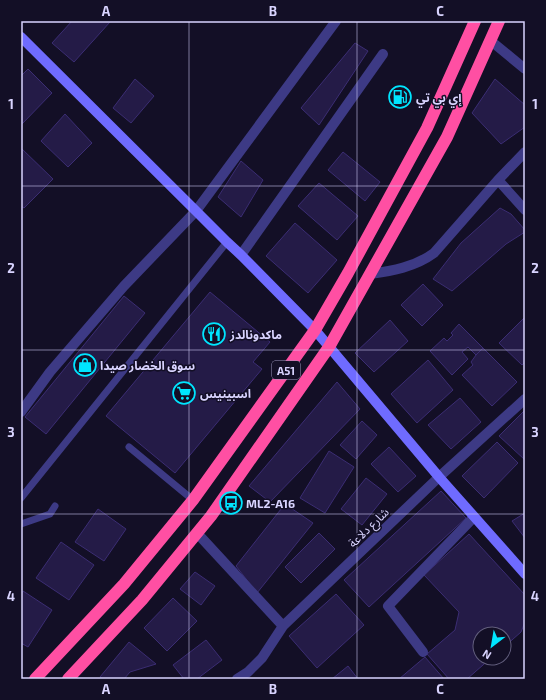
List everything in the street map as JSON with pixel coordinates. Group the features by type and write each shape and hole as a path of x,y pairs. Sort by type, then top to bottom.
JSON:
{"highway":[{"name":"A51","path":"35,679 124,584 193,500 315,330 348,273 427,128 475,21"},
{"name":"A51","path":"68,679 142,600 211,516 329,347 447,137 499,21"}],"street":[{"path":"21,412 50,372 109,302 196,211 336,21"},
{"path":"21,37 315,330 439,477 525,574"},
{"path":"491,41 525,70"},
{"path":"241,255 383,54"},
{"path":"370,274 398,270 427,258 525,152"},
{"path":"498,180 525,210"},
{"name":"شارع دلاعة","path":"237,679 248,672 262,658 283,626 439,477 525,400"},
{"path":"423,652 388,606 474,517"},
{"path":"197,532 283,626"}],"lane":[{"path":"21,498 227,242"},
{"path":"129,447 193,500"},
{"path":"21,524 50,514 55,506"}],"building":[{"path":"72,21 110,22 74,62 52,43"},
{"path":"355,43 368,51 319,125 301,108"},
{"path":"28,69 52,93 21,125 21,76"},
{"path":"135,79 154,96 131,123 113,108"},
{"path":"495,79 525,105 525,127 501,144 472,113"},
{"path":"65,114 92,143 68,167 41,141"},
{"path":"21,148 53,179 24,208 21,206"},
{"path":"343,152 380,182 365,201 328,170"},
{"path":"241,161 263,180 241,217 218,197"},
{"path":"319,183 358,216 337,240 298,206"},
{"path":"500,208 511,214 525,230 525,232 506,244 452,291 433,279 461,243"},
{"path":"295,223 337,260 308,293 266,256"},
{"path":"423,284 443,305 422,326 401,305"},
{"name":"اسبينيس","path":"210,292 270,342 253,362 262,369 175,473 106,416"},
{"name":"سوق الخضار صيدا","path":"124,296 145,313 46,434 25,417"},
{"path":"525,317 525,362 522,365 499,343"},
{"path":"390,320 408,341 374,372 355,353"},
{"path":"459,324 483,348 476,355 468,347 462,352 468,359 452,375 430,351 444,338 447,341 453,335 451,333"},
{"path":"483,348 517,382 492,406 462,375 473,365 471,362"},
{"path":"428,360 453,390 417,423 391,394"},
{"path":"337,382 360,409 270,502 249,486"},
{"path":"460,398 481,422 451,449 428,425"},
{"path":"525,410 525,460 499,436"},
{"path":"362,421 377,435 356,459 340,445"},
{"path":"497,442 518,463 484,498 462,476"},
{"path":"389,447 416,476 398,492 371,464"},
{"path":"329,451 354,467 325,513 300,498"},
{"path":"366,478 387,494 362,525 341,509"},
{"path":"441,491 466,518 369,607 344,580"},
{"path":"285,504 313,523 257,593 236,566"},
{"path":"98,509 126,529 104,561 75,542"},
{"path":"525,513 525,538 512,521"},
{"path":"319,533 335,549 301,583 285,567"},
{"path":"469,534 525,595 525,622 521,632 512,640 512,626 472,626 472,666 482,666 467,679 449,679 427,654 455,630 459,612 424,575"},
{"path":"61,542 94,565 69,600 36,578"},
{"path":"195,572 215,586 201,605 180,589"},
{"path":"23,591 52,610 28,647 21,643 21,595"},
{"path":"336,594 364,625 317,668 289,636"},
{"path":"173,598 197,621 167,651 144,628"},
{"path":"206,640 222,660 197,679 184,679 173,665"},
{"path":"129,642 156,664 130,672 124,679 103,679 100,677"},
{"path":"425,657 444,679 399,679"},
{"path":"348,666 358,679 332,679"}],"place":[{"name":"إي بي تي","path":"400,97"},
{"name":"ماكدونالدز","path":"214,334"},
{"name":"سوق الخضار صيدا","path":"85,365"},
{"name":"اسبينيس","path":"184,393"},
{"name":"ML2-A16","path":"231,503"}]}
